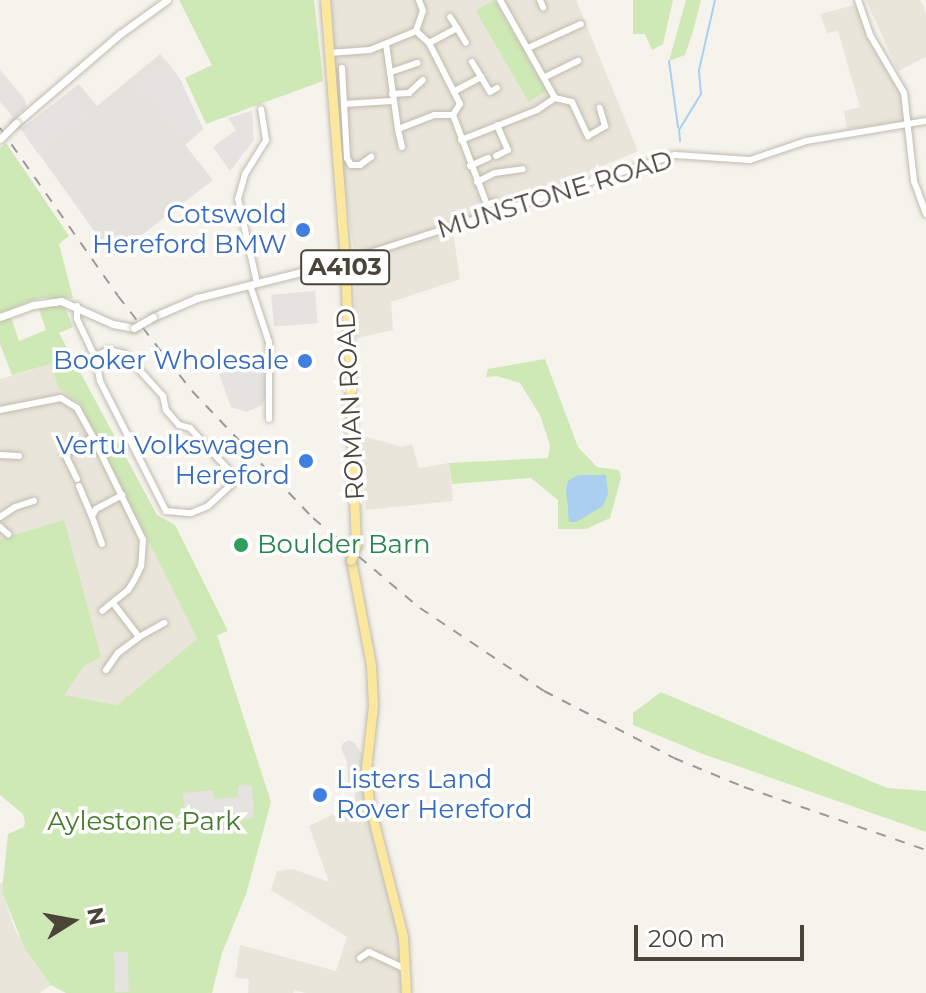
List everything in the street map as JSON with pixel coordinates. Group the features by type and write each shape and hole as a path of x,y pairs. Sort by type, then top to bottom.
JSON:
{"main road":[{"name":"ROMAN ROAD","path":"325,0 345,261 356,545 351,560 371,665 373,706 366,768 369,803 396,897 403,936 406,993"}],"street":[{"path":"0,139 120,34 167,0"},
{"path":"329,53 370,50 416,31 423,11 419,0"},
{"path":"500,0 555,98"},
{"path":"858,0 870,35 904,93 914,181 926,214"},
{"path":"450,17 466,43"},
{"path":"528,48 581,24"},
{"path":"429,43 457,28"},
{"path":"416,31 429,43 455,91 460,104 453,115 470,166 488,205"},
{"path":"386,44 402,147"},
{"path":"545,77 578,61"},
{"path":"472,62 490,92 497,88"},
{"path":"391,72 417,63"},
{"path":"342,68 347,158 351,165 360,165 371,157"},
{"path":"455,91 481,77"},
{"path":"344,104 409,93 423,80"},
{"path":"462,144 497,125 537,110 555,98 572,102 588,136"},
{"path":"579,140 604,130 600,108"},
{"path":"261,109 266,140 245,174 238,199 253,284 269,342 269,419"},
{"path":"398,129 434,115 453,115"},
{"name":"MUNSTONE ROAD","path":"345,261 675,155 750,160 806,141 926,121"},
{"path":"496,156 508,150 497,125"},
{"path":"470,166 488,158"},
{"path":"477,182 495,173 523,169"},
{"path":"0,317 48,301 77,306 113,324 134,328 197,298 345,261"},
{"path":"77,306 77,319 95,357 100,381 166,511 191,513 208,506 247,470"},
{"path":"95,357 108,350 125,354 163,396 173,417 190,428 237,479"},
{"path":"0,410 61,398 77,408 93,437 143,540 143,553 135,579 102,611"},
{"path":"93,437 65,454 102,544"},
{"path":"0,455 19,456"},
{"path":"92,516 96,509 122,495"},
{"path":"0,517 15,507 34,501"},
{"path":"0,527 8,534"},
{"path":"113,603 139,637"},
{"path":"106,670 118,653 164,623"},
{"path":"360,958 369,952 404,968"}],"shaded area":[{"path":"331,0 576,0 638,151 509,206 452,225 460,279 391,302 393,330 356,338 354,252 341,160"},
{"path":"866,0 920,0 926,13 926,57 898,71"},
{"path":"858,4 903,93 906,122 847,129 844,111 860,107 838,31 827,33 820,14"},
{"path":"160,54 180,79 203,129 185,145 213,180 113,257 21,129 79,84 97,106"},
{"path":"166,60 180,79 203,129 185,145 149,98 130,86"},
{"path":"0,70 24,98 27,107 14,118 0,102"},
{"path":"70,92 82,106 84,118 38,154 21,129"},
{"path":"252,111 254,140 230,171 213,147 236,130 228,118"},
{"path":"315,291 318,323 274,327 271,295"},
{"path":"263,362 266,395 262,405 247,412 231,407 219,374"},
{"path":"51,364 58,387 80,404 197,639 117,705 63,695 84,666 64,521 0,539 0,379"},
{"path":"359,437 402,447 412,444 419,468 449,463 453,501 366,510"},
{"path":"349,740 355,743 362,755 365,803 355,803 354,784 348,784 347,761 341,749 343,743"},
{"path":"252,785 254,818 240,819 239,812 213,814 213,821 185,823 183,793 213,790 214,799 238,797 238,786"},
{"path":"355,803 365,803 397,926 402,993 305,993 295,990 293,993 248,993 249,979 235,978 240,945 336,971 347,937 271,890 277,871 293,869 329,882 309,826"},
{"path":"3,882 2,892 15,930 51,985 40,993 0,993 0,884"},
{"path":"114,952 128,952 129,992 115,992"}],"green space":[{"path":"179,0 314,0 323,81 206,124 185,78 212,65"},
{"path":"494,0 546,91 528,101 476,10"},
{"path":"633,0 673,0 663,44 652,50 645,34 633,34"},
{"path":"686,0 701,0 693,31 685,55 669,61"},
{"path":"6,143 69,236 59,244 73,298 40,298 0,313 0,148"},
{"name":"Aylestone Park","path":"64,305 73,327 59,333 157,515 175,525 228,631 217,635 271,802 246,894 222,953 212,993 66,993 51,985 25,949 2,892 8,834 24,827 25,822 23,814 0,795 0,539 64,520 101,657 84,666 64,695 117,705 197,639 80,404 58,387 51,364 12,375 0,344 0,321 11,317 19,341 46,330 38,307"},
{"path":"545,359 578,447 597,467 619,470 621,478 610,518 586,529 558,529 558,500 531,478 452,484 449,463 548,458 550,445 540,415 520,383 497,376 486,377 488,369","holes":["578,475 606,476 567,507 567,495"]},
{"path":"661,692 887,788 926,791 926,832 703,754 633,725 633,713"}],"water":[{"path":"578,475 606,475 608,494 603,506 576,522 569,522 566,489 568,481"}],"waterway":[{"path":"680,141 679,130 701,94 699,70 715,0"},
{"path":"669,61 678,127"}],"railway":[{"path":"0,128 118,296 192,391 313,518 420,608 544,691 674,758 744,787 926,850"}],"place":[{"name":"Cotswold Hereford BMW","path":"303,230"},
{"name":"Booker Wholesale","path":"305,361"},
{"name":"Vertu Volkswagen Hereford","path":"306,461"},
{"name":"Boulder Barn","path":"241,545"},
{"name":"Listers Land Rover Hereford","path":"320,795"}]}
